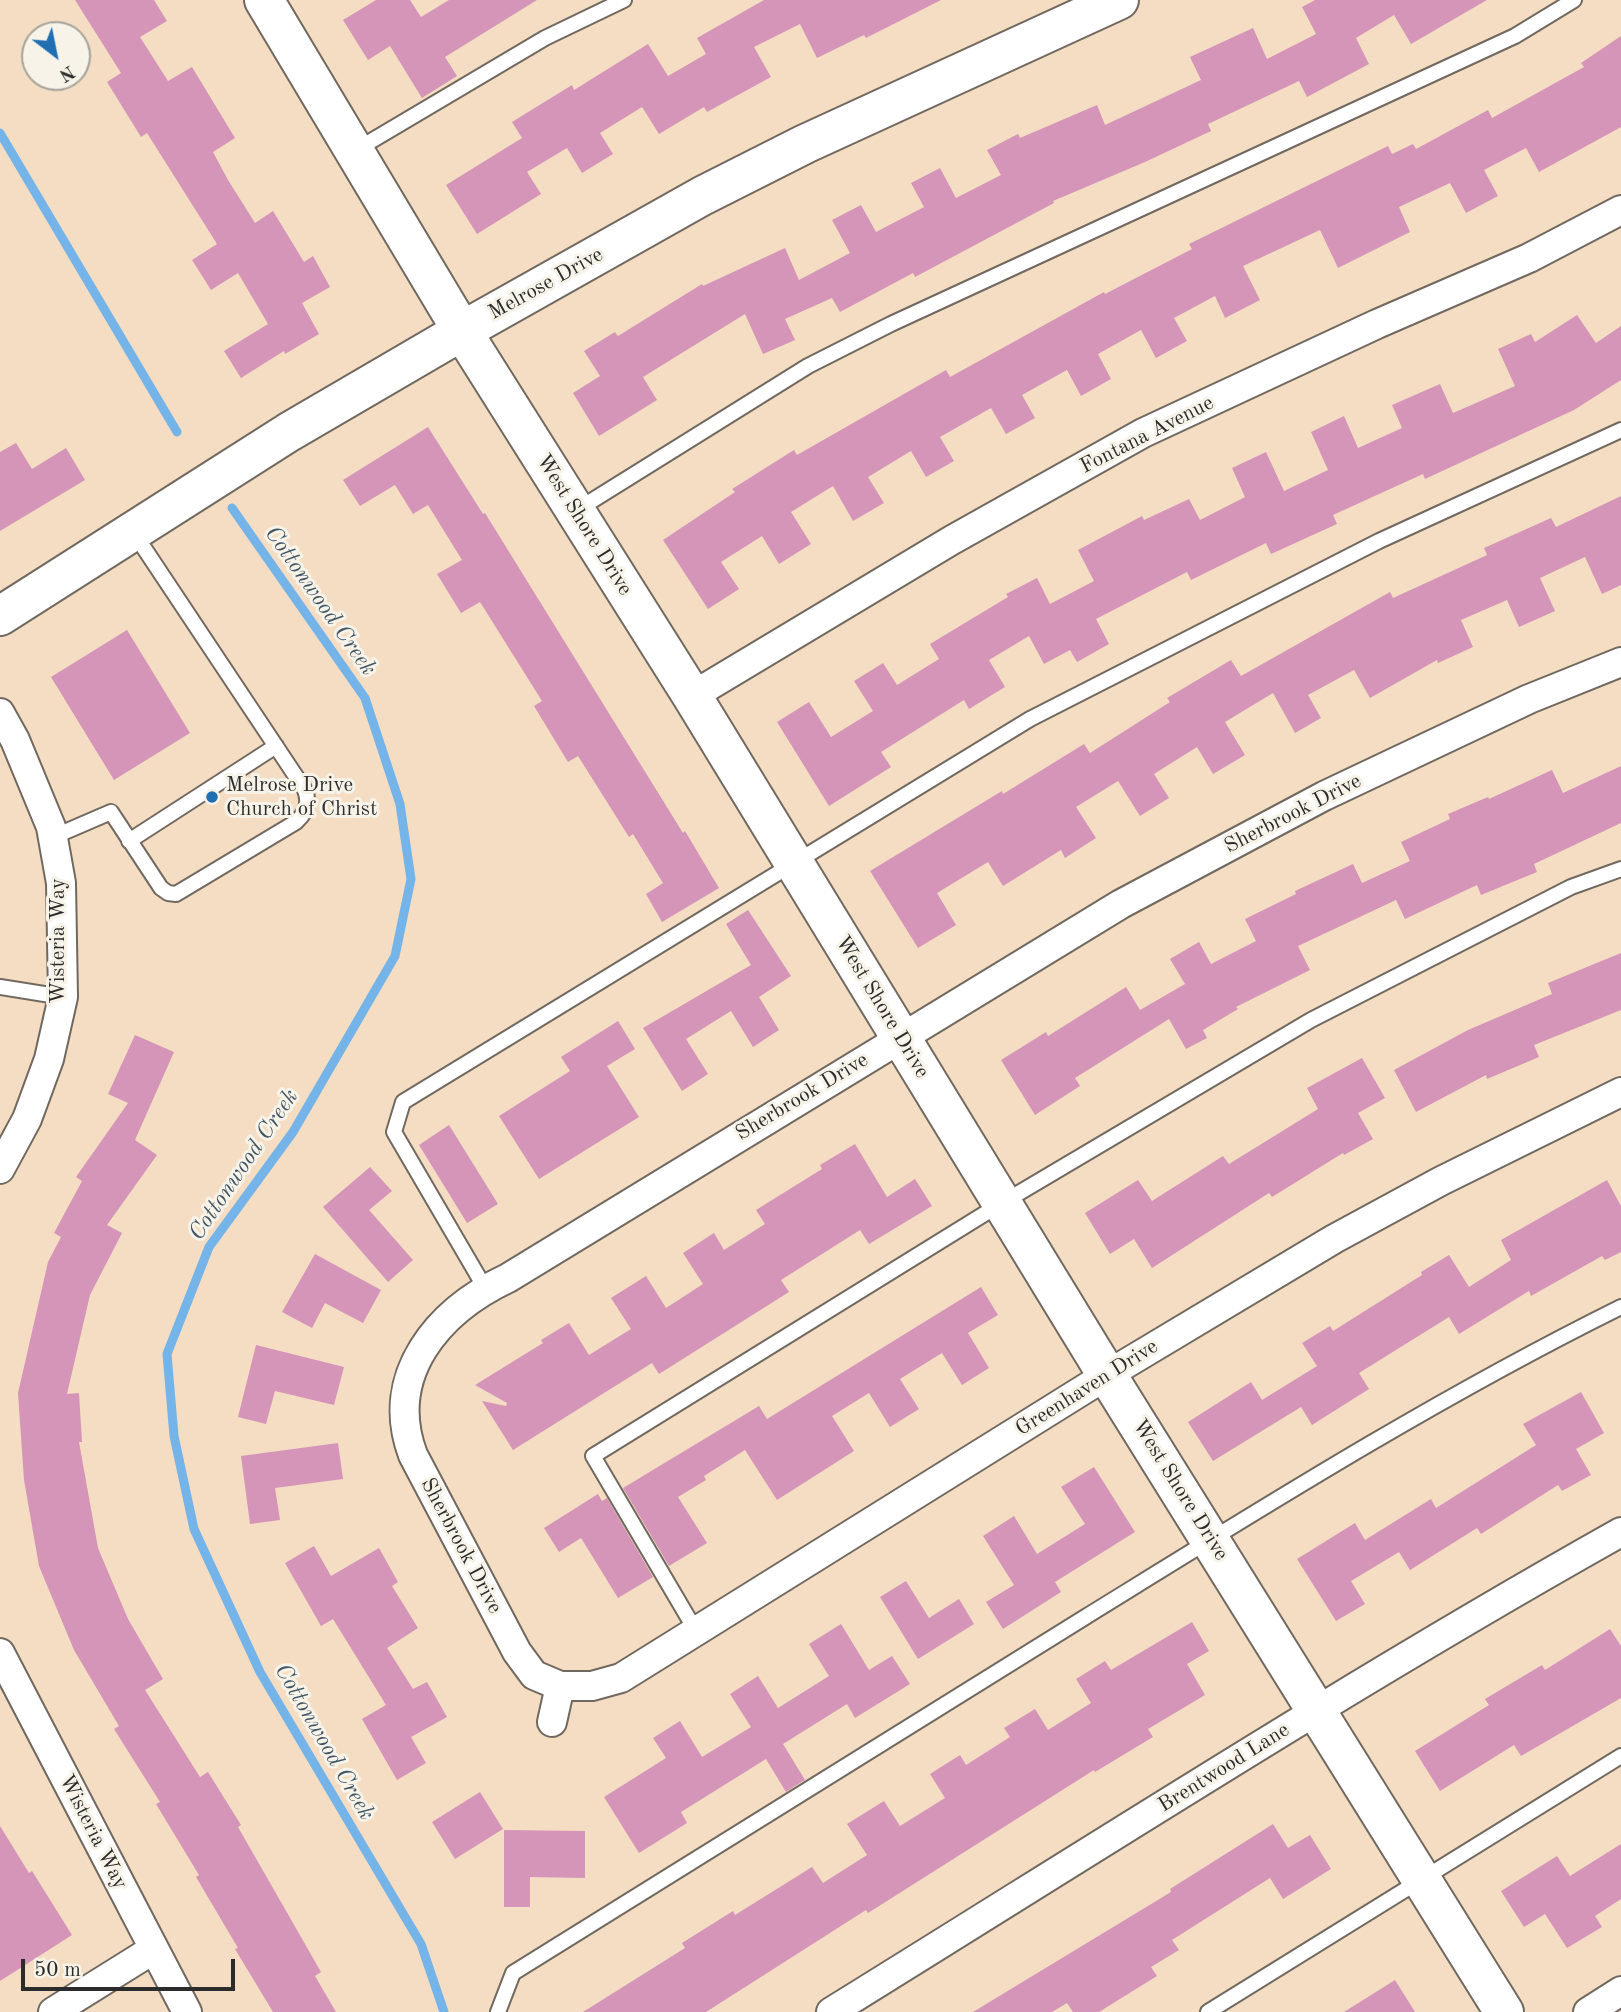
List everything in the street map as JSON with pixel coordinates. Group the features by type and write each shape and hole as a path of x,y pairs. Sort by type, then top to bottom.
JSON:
{"street":[{"name":"West Shore Drive","path":"264,0 461,331 692,696 1107,1375 1504,2012"},
{"name":"Melrose Drive","path":"0,616 289,432 461,331 702,196 805,144 1118,0"},
{"name":"Fontana Avenue","path":"692,696 952,540 1143,433 1377,324 1529,258 1621,210"},
{"name":"Sherbrook Drive","path":"560,1686 534,1675 517,1652 413,1455 406,1435 403,1411 407,1381 418,1355 454,1311 485,1288 508,1278 1121,904 1324,796 1529,699 1621,662"},
{"name":"Wisteria Way","path":"0,713 15,740 51,827 61,883 63,997 48,1059 31,1107 0,1168"},
{"name":"Greenhaven Drive","path":"560,1686 592,1686 621,1678 1107,1375 1334,1239 1441,1181 1621,1092"},
{"name":"Brentwood Lane","path":"831,2012 1318,1710 1621,1532"},
{"name":"Wisteria Way","path":"0,1653 187,2012"},
{"path":"552,1722 560,1686"},
{"path":"53,2012 153,1949"},
{"path":"1588,2012 1621,1991"}],"lane":[{"path":"355,150 545,38 624,0"},
{"path":"576,511 808,366 891,324 1515,36 1574,0"},
{"path":"485,1288 394,1132 403,1102 1042,713 1379,541 1621,430"},
{"path":"52,837 111,812 161,888 176,894 296,822 302,817 308,799 305,790 133,532"},
{"path":"130,841 276,746"},
{"path":"696,1631 593,1456 1002,1203 1311,1020 1571,887 1621,869"},
{"path":"0,987 63,997"},
{"path":"498,2012 513,1973 1211,1539 1371,1443 1547,1343 1621,1307"},
{"path":"1208,2012 1621,1756"}],"building":[{"path":"75,0 154,0 167,21 140,37 168,81 192,67 235,138 213,152 228,180 255,223 273,211 304,262 313,256 330,287 302,303 319,334 285,354 284,351 241,378 224,351 268,324 238,273 211,290 192,260 217,244 147,133 141,137 107,82 121,73 91,25 91,21 88,21"},
{"path":"376,0 410,0 421,17 449,0 537,0 445,57 457,76 422,98 390,46 368,60 343,20"},
{"path":"764,0 941,0 866,38 864,35 817,58 800,24 754,47 771,77 707,112 704,107 659,134 642,107 600,133 613,154 582,173 567,148 527,172 541,194 477,234 446,185 522,138 512,122 572,85 574,90 648,44 668,76 706,54 697,38"},
{"path":"1315,0 1487,0 1411,44 1394,15 1356,38 1369,64 1307,97 1299,81 1208,124 1211,131 1053,201 1054,203 915,277 913,273 840,312 832,298 785,319 795,340 763,354 745,314 643,377 657,400 599,436 573,393 600,376 584,351 615,332 618,336 702,284 703,286 785,248 799,280 850,253 832,220 861,205 876,232 924,207 911,183 940,168 956,198 1001,175 987,150 1018,134 1020,138 1097,105 1105,125 1201,80 1190,57 1253,28 1267,59 1316,34 1302,7"},
{"path":"1621,36 1621,127 1539,172 1526,148 1484,170 1498,196 1466,213 1450,183 1399,207 1410,232 1338,268 1320,230 1243,266 1260,300 1225,318 1215,296 1174,318 1187,341 1156,358 1141,330 1098,354 1111,379 1081,396 1067,370 1022,395 1035,418 1006,434 991,408 940,437 954,461 926,477 911,451 868,477 884,503 853,521 833,486 791,512 811,544 779,564 762,536 721,562 739,589 708,609 663,540 735,492 732,489 794,450 797,455 946,370 950,377 1104,292 1105,294 1192,249 1189,244 1388,146 1392,154 1413,144 1416,149 1488,110 1492,118 1584,67 1581,63"},
{"path":"1577,315 1596,343 1621,326 1621,380 1574,410 1425,479 1423,474 1333,515 1337,524 1271,554 1266,543 1191,580 1187,572 1096,619 1109,644 1077,662 1070,650 1044,664 1029,636 989,660 1005,687 969,709 964,700 881,752 891,767 829,806 777,722 809,702 831,737 873,711 854,681 883,663 897,685 939,659 930,644 1008,597 1006,594 1037,578 1050,604 1094,581 1078,550 1142,516 1144,520 1189,499 1200,520 1245,497 1232,468 1266,452 1284,491 1328,470 1311,432 1344,416 1358,448 1402,428 1392,405 1440,384 1453,413 1515,386 1498,349 1531,334 1535,342"},
{"path":"428,427 483,514 485,513 719,888 662,922 646,894 663,883 633,834 629,837 578,756 568,762 534,706 542,701 480,602 461,613 437,574 462,560 428,505 413,514 395,485 360,506 343,480"},
{"path":"16,443 32,469 66,448 85,480 0,531 0,452"},
{"path":"1621,496 1621,585 1602,594 1585,557 1540,578 1555,611 1519,627 1507,600 1461,620 1473,647 1438,663 1437,660 1370,698 1354,670 1308,695 1321,718 1295,733 1273,693 1225,722 1245,755 1213,774 1197,747 1154,774 1169,798 1140,816 1118,781 1076,807 1096,838 1065,858 1061,850 1003,886 988,862 937,893 956,925 918,948 870,871 1084,744 1090,753 1170,702 1167,698 1231,660 1241,676 1390,592 1393,598 1487,555 1484,548 1551,518 1556,527"},
{"name":"Melrose Drive Church of Christ","path":"127,630 190,733 114,780 51,677"},
{"path":"1621,766 1621,823 1534,864 1537,872 1481,895 1477,885 1405,919 1396,900 1298,946 1310,970 1236,1007 1238,1009 1203,1030 1207,1038 1186,1049 1169,1019 1075,1078 1080,1086 1035,1115 1001,1060 1046,1032 1048,1036 1126,987 1140,1010 1185,984 1170,959 1199,942 1211,964 1256,941 1245,919 1296,894 1295,891 1353,864 1362,883 1410,861 1401,842 1450,819 1448,814 1488,797 1489,799 1552,770 1563,793"},
{"path":"748,910 791,976 759,997 779,1030 753,1047 731,1011 686,1039 708,1074 682,1091 643,1028 751,965 726,924"},
{"path":"1621,953 1621,1010 1534,1045 1539,1057 1487,1079 1486,1075 1416,1112 1394,1070 1468,1030 1552,994 1548,983"},
{"path":"618,1021 635,1049 607,1066 639,1117 539,1179 499,1116 570,1071 561,1057"},
{"path":"135,1035 174,1052 135,1140 157,1155 107,1225 122,1233 90,1295 67,1394 79,1393 82,1442 79,1442 98,1548 128,1619 163,1679 145,1690 200,1777 208,1772 241,1825 238,1827 321,1972 315,1976 336,2012 273,2012 196,1877 199,1875 156,1804 160,1802 114,1729 119,1726 74,1650 39,1566 24,1480 18,1393 48,1262 61,1237 54,1233 82,1181 76,1177 128,1103 108,1094"},
{"path":"1362,1058 1385,1098 1358,1113 1373,1139 1344,1155 1343,1153 1272,1197 1269,1193 1152,1268 1134,1239 1110,1254 1085,1213 1138,1180 1152,1201 1223,1156 1229,1164 1318,1109 1307,1088"},
{"path":"449,1125 498,1204 467,1223 419,1145"},
{"path":"855,1144 887,1197 915,1179 932,1206 869,1244 860,1230 781,1280 789,1292 659,1374 652,1363 513,1450 482,1401 506,1406 507,1403 475,1385 543,1343 541,1340 569,1323 589,1355 631,1329 611,1298 646,1276 666,1308 703,1284 683,1253 714,1233 724,1250 765,1224 756,1210 822,1169 820,1165"},
{"path":"370,1167 392,1191 369,1210 413,1260 388,1282 323,1207"},
{"path":"1607,1180 1621,1206 1621,1252 1605,1260 1602,1256 1531,1296 1529,1291 1459,1334 1449,1317 1359,1373 1369,1389 1312,1425 1301,1407 1213,1461 1188,1422 1251,1382 1262,1400 1317,1366 1302,1343 1330,1326 1333,1331 1449,1255 1469,1287 1511,1260 1501,1240"},
{"path":"315,1254 381,1290 363,1323 325,1303 312,1328 282,1312"},
{"path":"981,1287 998,1315 968,1333 989,1368 962,1385 942,1353 900,1379 919,1409 890,1427 869,1393 832,1416 854,1451 777,1500 745,1450 704,1476 706,1480 678,1497 707,1543 669,1566 623,1488 759,1406 767,1419"},
{"path":"256,1345 344,1367 334,1405 275,1391 266,1424 238,1417"},
{"path":"1581,1392 1604,1433 1576,1449 1591,1475 1562,1491 1558,1485 1481,1534 1477,1528 1410,1570 1399,1552 1351,1581 1365,1604 1336,1621 1297,1559 1355,1523 1365,1540 1431,1499 1436,1508 1536,1445 1523,1424"},
{"path":"338,1443 343,1479 275,1488 280,1520 250,1524 241,1456"},
{"path":"1094,1467 1135,1532 1055,1582 1061,1592 1003,1629 986,1602 1014,1585 983,1536 1014,1516 1037,1554 1085,1524 1061,1487"},
{"path":"598,1494 602,1501 607,1498 653,1577 618,1598 581,1538 559,1552 544,1528"},
{"path":"314,1546 331,1576 379,1548 398,1582 392,1586 418,1628 387,1648 413,1689 427,1682 447,1717 411,1737 426,1763 397,1780 362,1719 386,1705 333,1619 321,1626 285,1563"},
{"path":"906,1581 929,1618 959,1599 974,1624 918,1659 880,1597"},
{"path":"1192,1622 1209,1651 1187,1664 1205,1695 1148,1729 1153,1737 1095,1772 1094,1770 868,1913 866,1910 706,2012 583,2012 685,1948 682,1943 733,1911 735,1915 812,1867 823,1883 867,1855 847,1824 884,1801 900,1826 945,1798 930,1774 960,1755 966,1765 1010,1737 1004,1728 1035,1709 1048,1730 1091,1703 1076,1679 1105,1661 1111,1670"},
{"path":"841,1624 869,1670 892,1656 910,1684 855,1718 847,1704 783,1744 805,1780 786,1792 766,1759 681,1812 687,1823 639,1853 604,1797 666,1758 653,1738 680,1721 702,1757 751,1727 730,1694 758,1676 778,1708 829,1676 809,1644"},
{"path":"1610,1629 1621,1646 1621,1698 1521,1756 1514,1745 1440,1791 1415,1751 1489,1705 1485,1699 1542,1665 1545,1670"},
{"path":"480,1792 503,1829 455,1859 432,1822"},
{"path":"1273,1824 1288,1848 1310,1835 1331,1869 1283,1899 1270,1878 1172,1940 1179,1950 1151,1967 1157,1976 1099,2012 1073,2012 1067,2003 1052,2012 973,2012 1171,1892 1170,1889"},
{"path":"0,1826 72,1935 0,1981"},
{"path":"504,1830 585,1831 585,1878 530,1877 530,1907 504,1907"},
{"path":"1621,1844 1621,1899 1595,1916 1602,1927 1567,1948 1545,1914 1524,1927 1501,1891 1557,1856 1570,1876"},
{"path":"1395,1980 1415,2012 1344,2012"}],"waterway":[{"name":"Cottonwood Creek","path":"0,133 177,432"},
{"name":"Cottonwood Creek","path":"232,508 365,698 400,804 411,879 395,956 293,1132 209,1247 167,1354 174,1436 194,1529 260,1672 421,1944 444,2012"}],"place":[{"name":"Melrose Drive Church of Christ","path":"212,797"}]}
